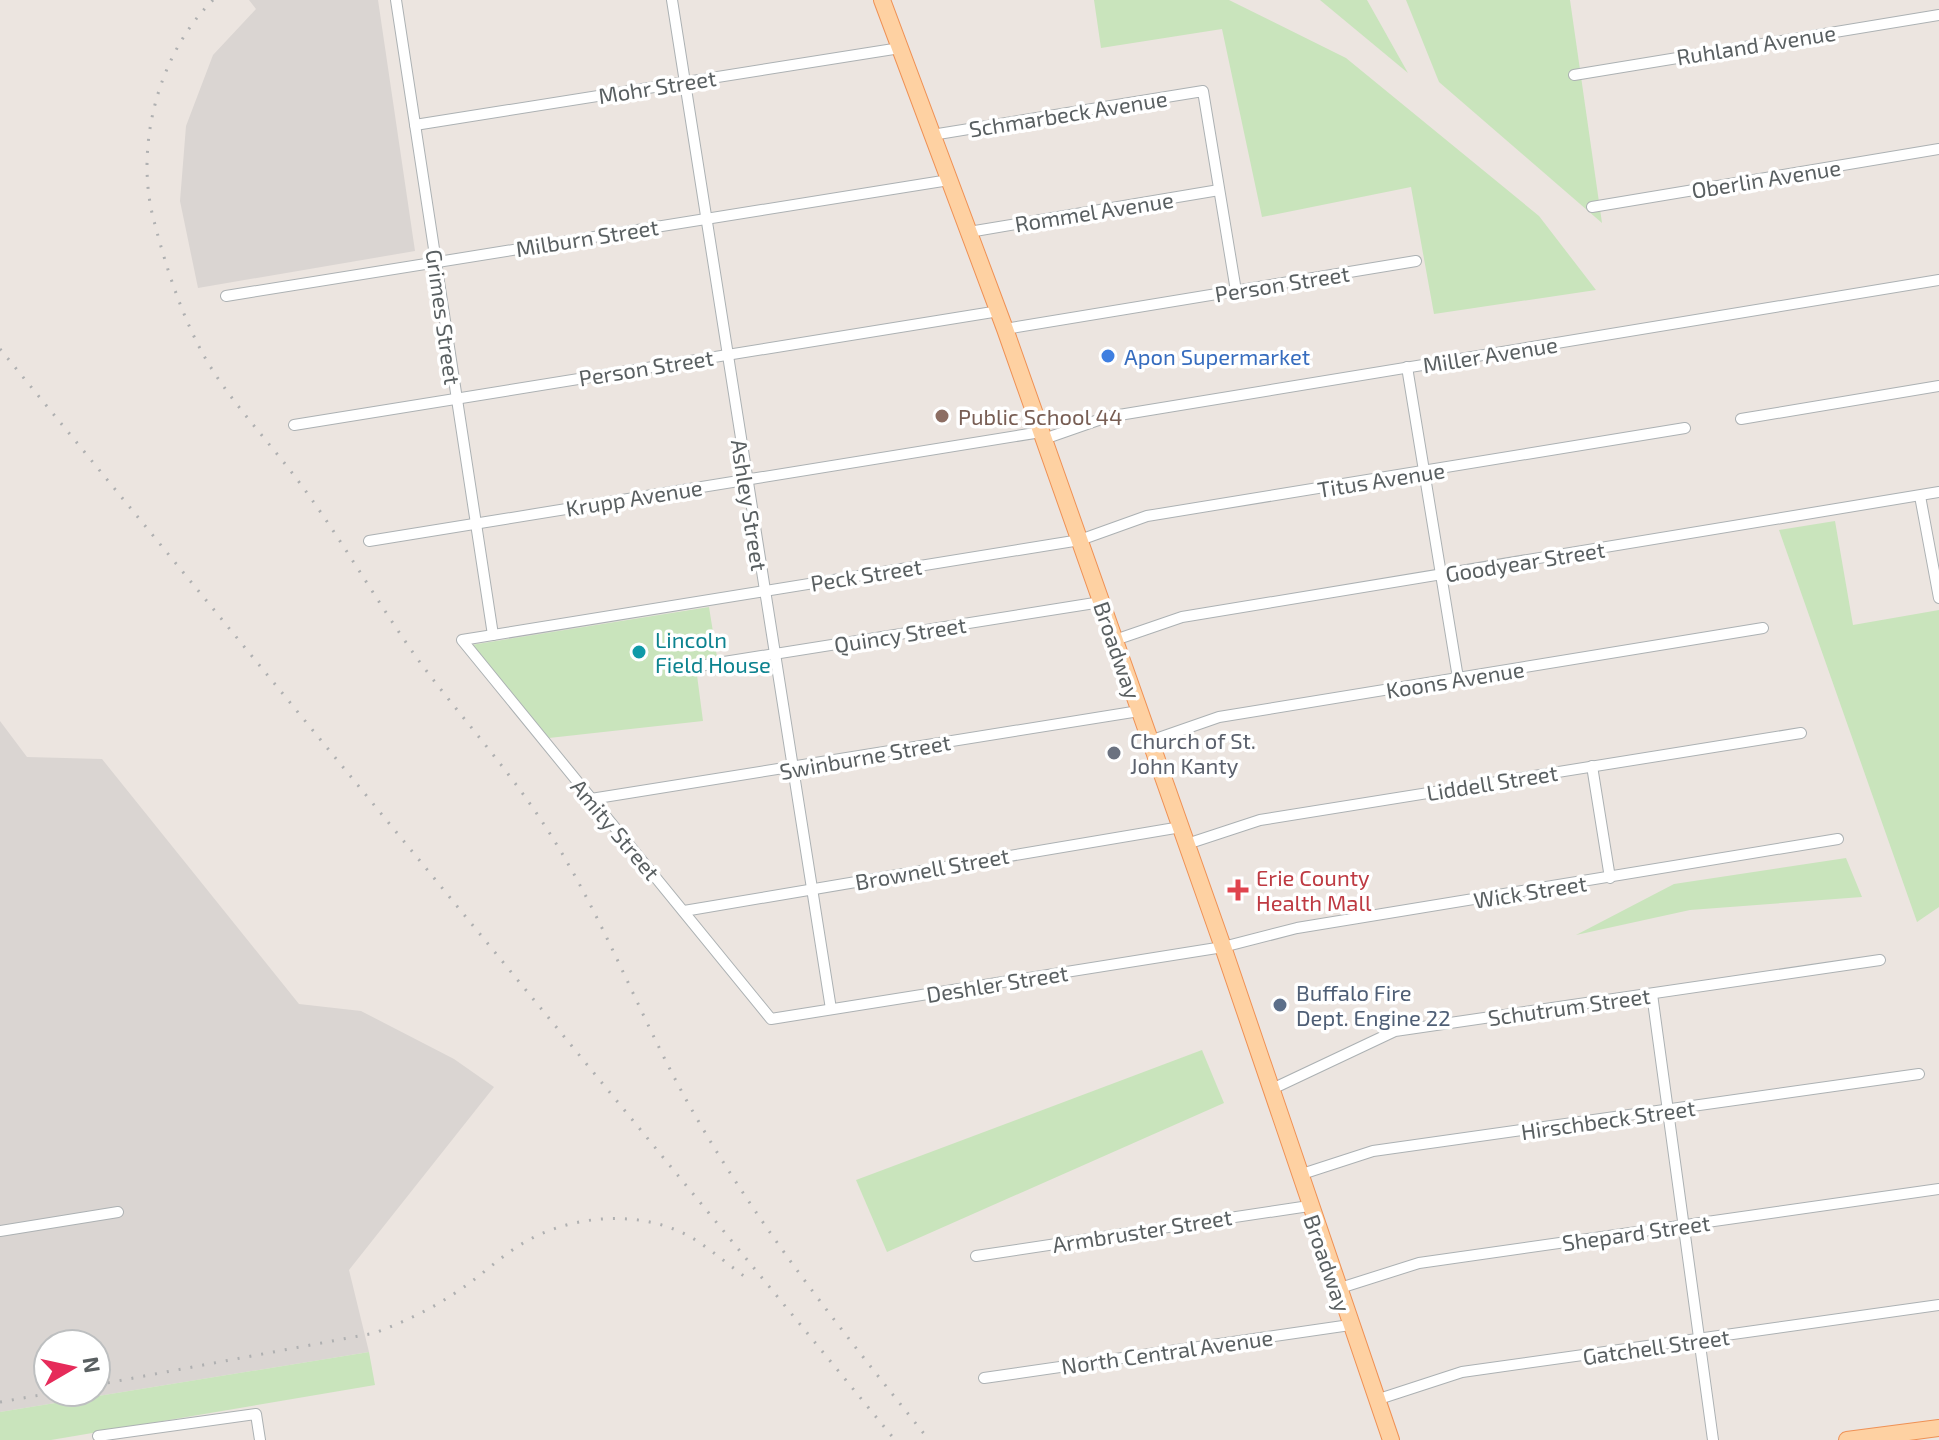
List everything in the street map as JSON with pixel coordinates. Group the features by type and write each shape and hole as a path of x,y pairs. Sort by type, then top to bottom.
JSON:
{"main road":[{"name":"Broadway","path":"882,0 1043,435 1223,947 1337,1289 1391,1440"},
{"path":"1847,1440 1939,1428"}],"street":[{"name":"Grimes Street","path":"396,0 493,635"},
{"name":"Ashley Street","path":"672,0 831,1009"},
{"name":"Ruhland Avenue","path":"1574,75 1939,15"},
{"name":"Mohr Street","path":"415,125 900,48"},
{"name":"Schmarbeck Avenue","path":"932,135 1203,91 1219,190"},
{"name":"Oberlin Avenue","path":"1592,207 1939,149"},
{"name":"Milburn Street","path":"226,296 949,180"},
{"name":"Rommel Avenue","path":"969,232 1219,190"},
{"path":"1219,190 1236,291"},
{"name":"Person Street","path":"1005,329 1416,261"},
{"name":"Miller Avenue","path":"1043,435 1107,417 1939,280"},
{"name":"Person Street","path":"294,425 999,311"},
{"path":"1407,367 1458,678"},
{"path":"1741,419 1939,386"},
{"name":"Titus Avenue","path":"1080,540 1147,516 1685,428"},
{"name":"Krupp Avenue","path":"369,541 746,479 1043,435"},
{"name":"Goodyear Street","path":"1115,640 1182,617 1939,492"},
{"path":"1920,496 1938,599"},
{"name":"Peck Street","path":"462,640 1080,540"},
{"name":"Quincy Street","path":"699,666 1101,602"},
{"name":"Koons Avenue","path":"1150,741 1219,717 1763,628"},
{"name":"Amity Street","path":"462,640 771,1019"},
{"name":"Swinburne Street","path":"591,799 1139,711"},
{"name":"Liddell Street","path":"1187,844 1260,820 1801,733"},
{"path":"1592,766 1610,878"},
{"name":"Brownell Street","path":"684,911 1181,827"},
{"name":"Wick Street","path":"1223,947 1297,928 1838,839"},
{"name":"Deshler Street","path":"771,1019 1223,947"},
{"name":"Schutrum Street","path":"1270,1090 1395,1031 1880,960"},
{"path":"1652,994 1713,1440"},
{"name":"Hirschbeck Street","path":"1299,1175 1373,1151 1919,1074"},
{"name":"Shepard Street","path":"1337,1289 1419,1263 1939,1189"},
{"name":"Armbruster Street","path":"976,1256 1309,1206"},
{"path":"0,1231 118,1212"},
{"name":"Gatchell Street","path":"1376,1400 1462,1372 1939,1305"},
{"name":"North Central Avenue","path":"984,1378 1350,1325"},
{"path":"98,1436 256,1414 260,1440"}],"shaded area":[{"path":"249,0 378,0 415,251 198,288 180,201 186,126 213,55 256,9"},
{"path":"0,721 27,757 102,759 299,1004 361,1011 454,1059 494,1087 349,1270 369,1352 112,1394 112,1328 32,1328 32,1407 0,1412"}],"green space":[{"path":"1094,0 1229,0 1346,58 1539,216 1596,290 1434,314 1411,187 1262,217 1222,29 1101,48"},
{"path":"1320,0 1367,0 1408,73"},
{"path":"1406,0 1570,0 1602,223 1439,82"},
{"path":"1835,521 1853,625 1939,610 1939,907 1917,922 1779,530"},
{"path":"709,607 717,657 695,660 703,721 549,738 471,645"},
{"path":"1846,858 1862,897 1690,910 1576,935 1674,884"},
{"path":"1202,1050 1224,1103 887,1252 856,1180"},
{"path":"369,1352 375,1385 51,1440 0,1440 0,1412 32,1407 112,1408 112,1394"}],"railway":[{"path":"213,0 194,22 165,74 149,133 147,163 154,221 188,324 225,388 312,500 419,661 537,814 591,906 677,1082 722,1160 806,1283 929,1440"},
{"path":"0,349 895,1440"},
{"path":"112,1382 375,1333 441,1302 520,1245 539,1235 583,1221 629,1219 674,1229 694,1239 748,1279"},
{"path":"0,1402 32,1396"}],"place":[{"name":"Apon Supermarket","path":"1108,356"},
{"name":"Public School 44","path":"942,416"},
{"name":"Lincoln Field House","path":"639,652"},
{"name":"Church of St. John Kanty","path":"1114,753"},
{"name":"Erie County Health Mall","path":"1238,890"},
{"name":"Buffalo Fire Dept. Engine 22","path":"1280,1005"}]}
